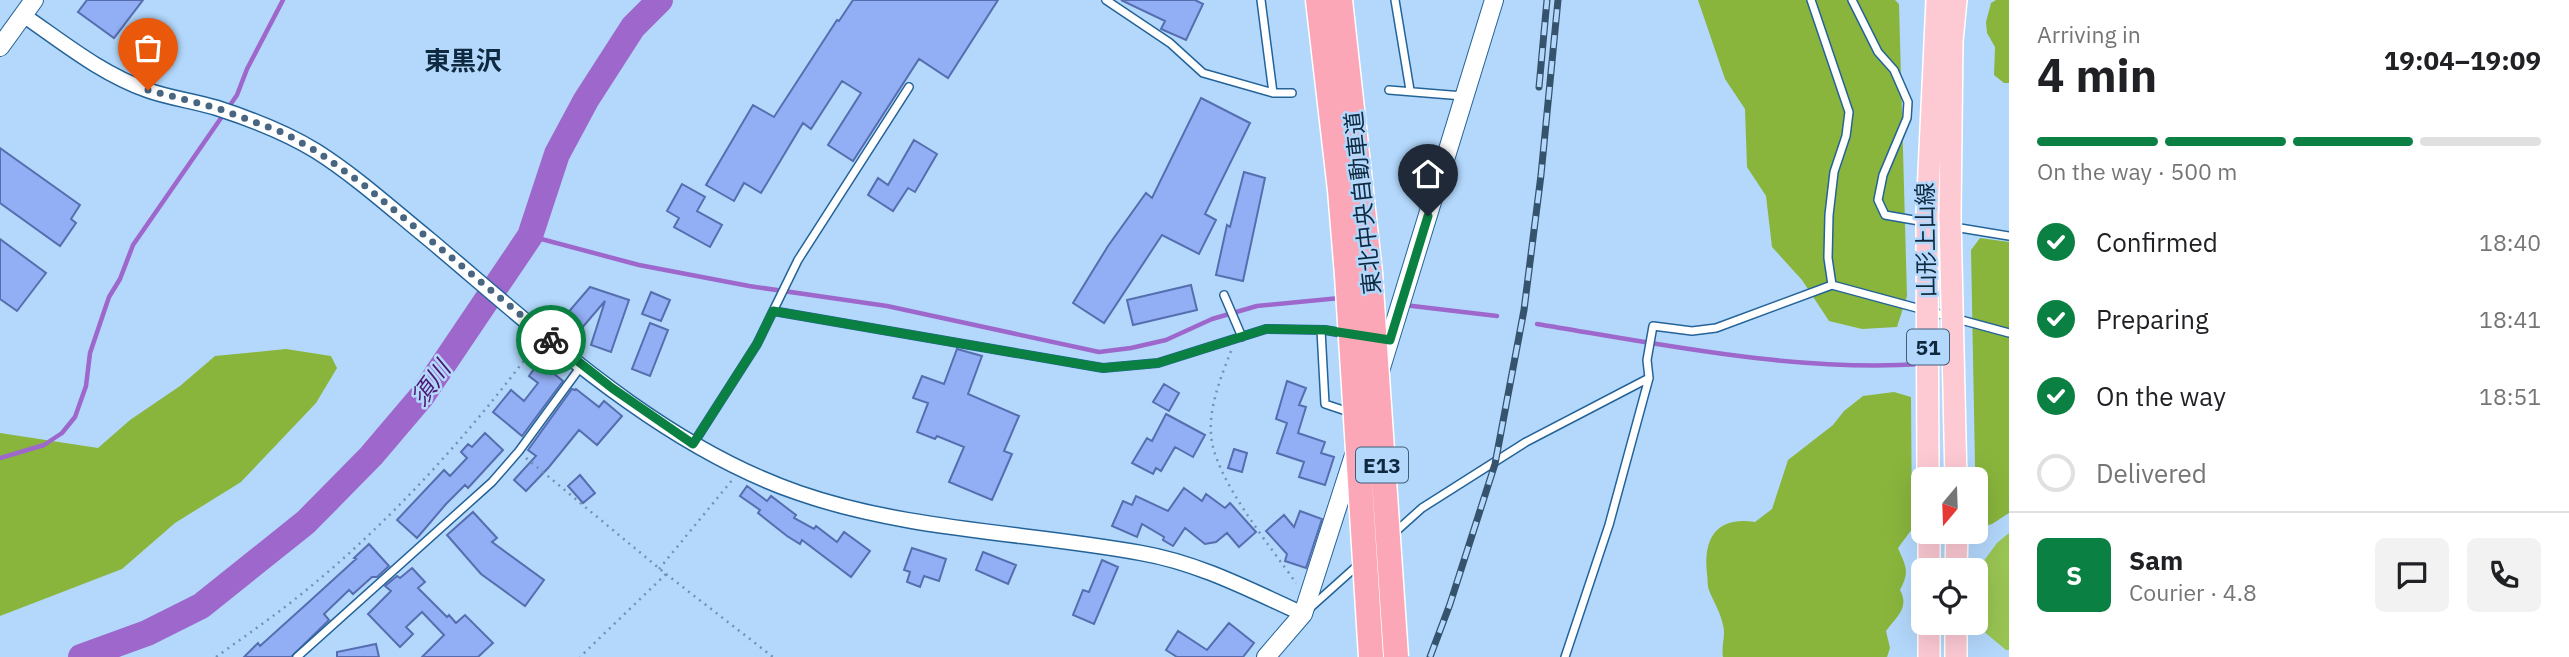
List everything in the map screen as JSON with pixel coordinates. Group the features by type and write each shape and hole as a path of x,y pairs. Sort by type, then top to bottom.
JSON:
{"highway":[{"name":"東北中央自動車道","path":"1318,0 1340,190 1359,274 1371,657"},
{"name":"東北中央自動車道","path":"1340,0 1359,274 1396,657"}],"main road":[{"name":"山形上山線","path":"1928,467 1927,215 1937,0"},
{"name":"山形上山線","path":"1956,0 1951,69 1950,217 1956,467"},
{"path":"1929,635 1929,657"},
{"path":"1956,635 1956,657"}],"street":[{"path":"0,47 34,0"},
{"path":"1266,657 1305,607 1494,0"},
{"path":"23,15 92,65 148,90 217,108 284,133 318,152 364,185 612,388 693,444 740,470 798,493 859,511 982,532 1142,553 1201,568 1305,607"}],"lane":[{"path":"1106,0 1170,43 1203,74 1273,93 1292,93"},
{"path":"1261,0 1273,93"},
{"path":"1395,0 1410,90"},
{"path":"1811,0 1849,111 1846,136 1834,172 1829,215 1828,258 1832,285"},
{"path":"1852,0 1878,52 1894,70 1908,102 1907,118 1883,175 1878,200 1885,215 2009,236"},
{"path":"693,444 757,344 798,260 909,87"},
{"path":"1389,90 1464,96"},
{"path":"1565,657 1609,525 1649,378 1647,360 1653,326 1692,331 1716,328 1832,285 2009,333"},
{"path":"1224,297 1238,338"},
{"path":"773,311 1103,368 1158,363 1266,329 1391,336"},
{"path":"1321,330 1325,404 1366,417"},
{"path":"297,657 492,482 519,451 582,365"},
{"path":"1382,544 1422,508 1526,442 1649,378"},
{"path":"1305,607 1373,553"}],"path":[{"path":"216,657 311,586 383,522 465,433 506,385 544,334"},
{"path":"1238,338 1212,411 1211,437 1217,458 1234,495 1305,607"},
{"path":"519,451 659,569 774,657"},
{"path":"659,569 740,470"},
{"path":"580,657 666,574"}],"green space":[{"path":"1698,0 1895,0 1899,4 1907,296 1897,327 1862,329 1829,321 1802,280 1772,247 1766,196 1747,167 1745,109 1725,79"},
{"path":"1996,0 2009,0 2009,83 2004,83 1994,75 1995,47 1987,33 1986,22 1991,3"},
{"path":"1980,238 2009,242 2009,513 1988,525 1988,467 1975,467 1971,250"},
{"path":"286,349 331,356 337,368 316,403 241,482 175,523 122,569 0,616 0,433 98,448 130,420 180,386 215,356"},
{"path":"1894,392 1911,397 1911,530 1898,548 1906,569 1900,590 1903,607 1886,631 1890,648 1887,657 1723,657 1724,629 1708,588 1706,561 1710,541 1722,527 1742,521 1755,522 1772,509 1788,460 1833,425 1844,411 1863,396"},
{"path":"2009,533 2009,650 1988,635 1986,558"}],"building":[{"path":"87,0 143,0 114,38 78,12"},
{"path":"853,0 998,0 948,78 919,59 853,161 828,145 861,93 842,81 811,129 803,123 761,193 744,183 734,201 706,185 753,105 774,117"},
{"path":"1121,0 1195,0 1203,4 1186,40 1161,29 1165,21"},
{"path":"1201,98 1250,123 1205,214 1216,220 1199,254 1162,235 1104,323 1073,303 1108,246 1146,193 1152,198"},
{"path":"914,140 937,154 915,192 908,188 893,211 868,195 878,178 888,185"},
{"path":"0,148 80,205 71,219 76,223 60,246 0,203"},
{"path":"1244,172 1265,178 1243,281 1216,275 1227,225 1230,227"},
{"path":"682,184 705,197 697,211 722,225 710,247 674,227 679,218 667,211"},
{"path":"0,239 46,273 17,311 0,299"},
{"path":"1191,285 1197,310 1133,325 1127,300"},
{"path":"590,287 629,300 611,352 591,345 605,301 575,336 559,323"},
{"path":"651,292 670,300 661,321 642,314"},
{"path":"650,323 668,330 650,376 632,369"},
{"path":"957,349 982,356 968,394 1019,416 1004,451 1012,454 992,500 949,482 964,447 937,436 935,439 917,432 928,403 913,398 922,376 944,384"},
{"path":"539,362 563,381 522,436 493,412 511,390 524,401 538,383 529,376"},
{"path":"1287,381 1306,388 1299,405 1306,407 1298,433 1325,442 1321,453 1334,457 1325,485 1299,477 1304,462 1277,453 1287,423 1276,419"},
{"path":"1164,384 1179,393 1169,411 1153,402"},
{"path":"572,389 576,389 599,407 604,401 622,416 597,445 579,430 526,491 514,480 536,456 528,450"},
{"path":"1166,414 1205,435 1193,457 1175,447 1161,471 1156,468 1153,474 1132,463 1147,438 1152,441"},
{"path":"485,433 503,450 468,488 465,485 446,504 417,538 397,520 444,470 450,476 467,458 461,452 468,444 472,447"},
{"path":"1234,449 1247,453 1242,472 1228,468"},
{"path":"580,475 595,493 583,503 568,486"},
{"path":"747,486 767,501 771,496 796,515 794,518 814,529 816,526 837,542 844,532 870,551 851,577 802,540 800,544 758,513 760,510 740,496"},
{"path":"1184,488 1202,501 1206,494 1225,508 1230,503 1256,532 1239,547 1227,533 1216,542 1205,544 1185,528 1173,546 1163,540 1164,537 1142,524 1137,537 1112,526 1123,501 1132,505 1136,496 1168,511"},
{"path":"1300,511 1322,519 1306,568 1285,561 1287,554 1266,531 1284,515 1294,527"},
{"path":"473,512 497,538 492,542 544,580 525,606 481,574 447,535"},
{"path":"369,544 389,566 353,594 349,590 324,614 329,620 291,657 244,657 311,600"},
{"path":"912,548 946,559 939,581 924,576 920,587 907,582 910,572 904,570"},
{"path":"983,552 1016,565 1008,584 976,570"},
{"path":"1102,560 1118,567 1094,624 1073,615 1083,590 1089,592"},
{"path":"412,568 425,582 418,588 447,617 449,615 456,623 465,615 493,643 478,657 422,657 444,635 422,612 406,627 413,634 400,647 368,614 391,591 385,586"},
{"path":"1229,623 1254,643 1243,657 1177,657 1166,650 1178,631 1207,650"},
{"path":"376,644 379,657 337,657 337,652"}],"waterway":[{"path":"0,458 44,445 62,433 75,417 86,386 90,353 109,297 120,279 133,245 237,95 247,69 283,0"},
{"name":"須川","path":"81,657 147,633 201,606 306,522 371,456 422,396 530,236 557,154 586,100 633,27 660,0"},
{"path":"530,236 639,265 749,286 887,306 1099,352 1166,340 1212,319 1257,306 1340,298"},
{"path":"1404,305 1497,316"},
{"path":"1537,324 1681,348 1777,360 1826,364 1922,364"}],"railway":[{"path":"1539,87 1547,0"},
{"path":"1430,657 1495,464 1524,310 1541,175 1558,0"}],"way so far":[{"path":"148,90 217,108 284,133 318,152 364,185 551,340"}],"district":[{"name":"東黒沢","path":"463,60"}],"route":[{"path":"551,340 612,388 693,444 757,344 773,311 1103,368 1158,363 1266,329 1325,330 1390,340 1428,216"}]}
